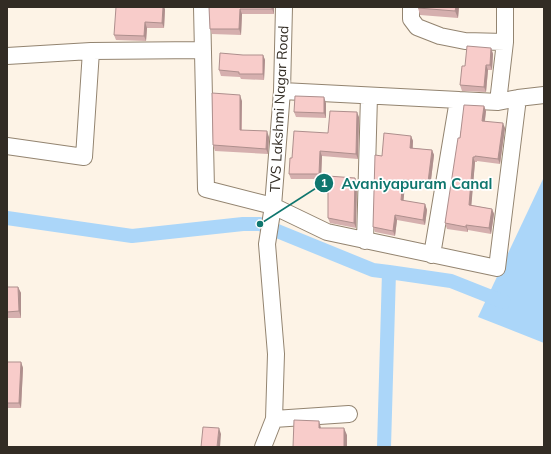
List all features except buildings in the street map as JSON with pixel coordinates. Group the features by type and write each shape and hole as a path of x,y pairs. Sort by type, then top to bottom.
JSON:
{"street":[{"path":"202,7 206,189 273,206 327,232 496,268 518,98"},
{"name":"TVS Lakshmi Nagar Road","path":"263,447 274,419 276,354 267,244 273,206 282,91 284,7"},
{"path":"411,7 411,19 417,27 429,32 440,36 465,41 506,42"},
{"path":"498,102 506,42 505,7"},
{"path":"7,56 91,51 203,50"},
{"path":"7,146 84,157 91,51"},
{"path":"282,91 498,102 544,95"},
{"path":"365,241 369,96"},
{"path":"432,255 458,100"},
{"path":"274,419 349,414"}],"water":[{"path":"544,177 544,343 478,317"}],"waterway":[{"path":"7,218 132,236 243,224 260,224 373,270 389,272 384,447"},
{"path":"389,272 451,281 504,302"}],"place":[{"name":"Avaniyapuram Canal","path":"260,224"}]}
